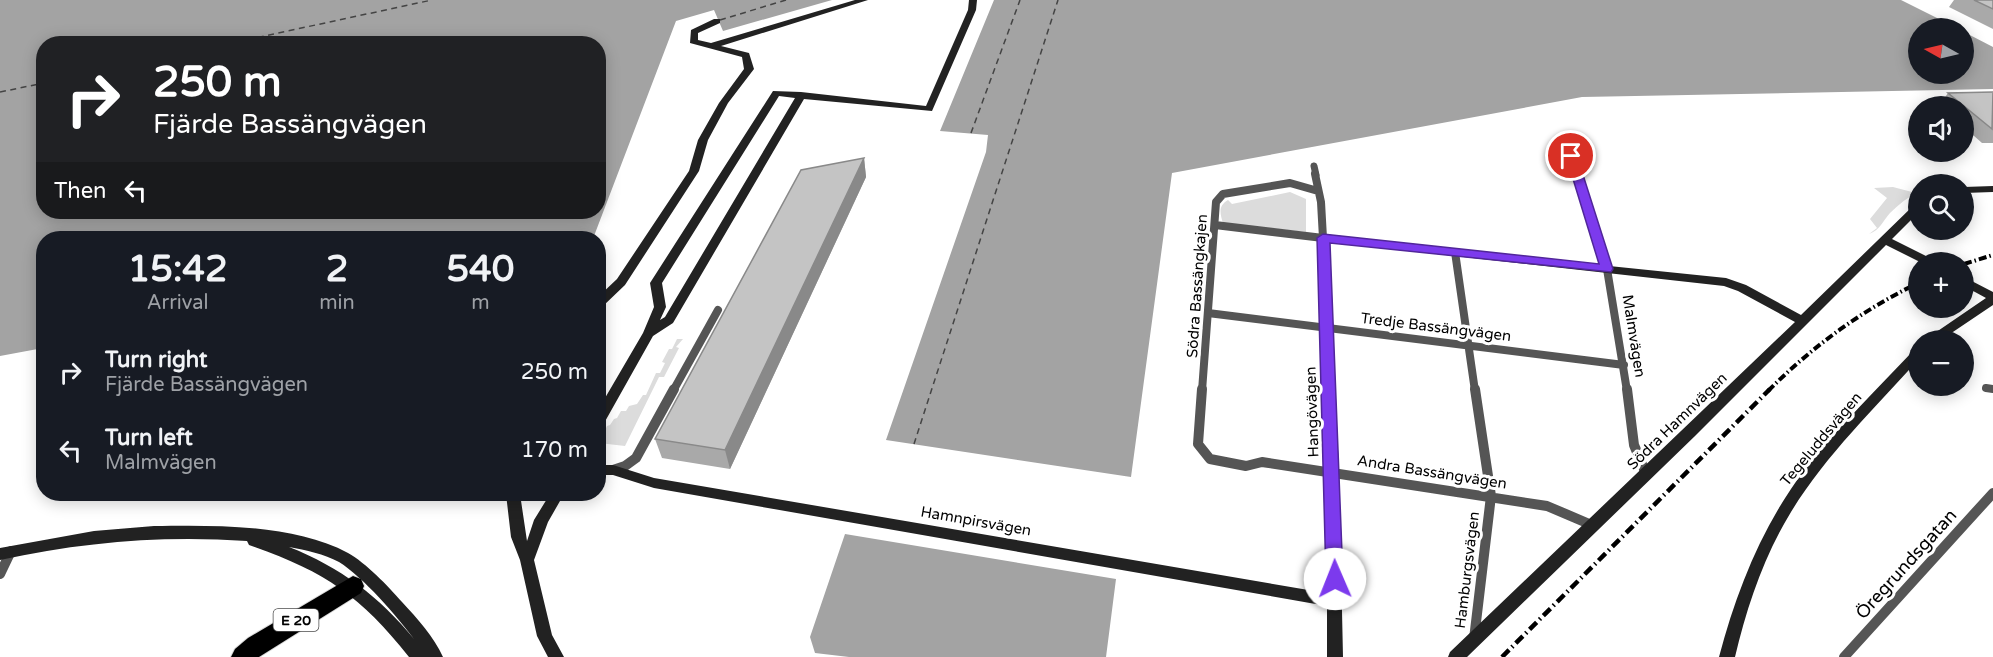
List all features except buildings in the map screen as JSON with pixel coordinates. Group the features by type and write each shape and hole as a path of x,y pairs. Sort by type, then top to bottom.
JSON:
{"highway":[{"name":"E 20","path":"243,657 256,645 360,582"}],"main road":[{"path":"709,46 864,0"},
{"path":"606,408 649,333 660,307 656,283 776,93 929,109 972,10 973,0"},
{"path":"606,296 621,282 694,171 703,140 749,69 748,57 742,53 696,43 692,36 700,28 717,21"},
{"path":"649,333 669,320 801,95"},
{"path":"1974,190 1993,189"},
{"name":"Södra Hamnvägen","path":"1456,657 1594,526 1908,217"},
{"path":"1323,238 1726,282 1742,288 1803,321"},
{"name":"Hangövägen","path":"1323,238 1328,328 1335,657"},
{"path":"1885,240 1908,252"},
{"path":"1947,330 1993,298 1974,287"},
{"name":"Tegeluddsvägen","path":"1726,657 1755,572 1778,522 1797,490 1908,364"},
{"name":"Hamnpirsvägen","path":"606,470 654,483 1335,601"},
{"path":"514,501 518,537 527,560 537,609 556,657"},
{"path":"527,560 541,520 552,501"},
{"path":"6,553 89,537 141,531 176,530 230,534 311,561 360,582 397,604 435,657"},
{"path":"360,582 382,615 419,657"}],"street":[{"name":"Malmvägen","path":"1564,136 1607,269 1624,365 1634,445 1647,474"},
{"name":"Hangövägen","path":"1314,166 1322,202 1323,238"},
{"name":"Södra Bassängkajen","path":"1198,444 1216,202 1222,194 1290,183 1318,191"},
{"path":"1215,225 1323,238"},
{"name":"Hamburgsvägen","path":"1455,252 1491,496 1473,641"},
{"name":"Hamnpirsvägen","path":"606,470 625,466 636,458 718,310"},
{"name":"Tredje Bassängvägen","path":"1208,313 1624,365"},
{"name":"Andra Bassängvägen","path":"1198,444 1210,459 1246,466 1262,462 1491,496 1547,506 1594,526"},
{"name":"Öregrundsgatan","path":"1844,657 1993,493"},
{"path":"0,574 6,553"}],"shaded area":[{"path":"0,0 832,0 723,31 714,10 676,21 606,205 606,36 36,36 36,219 600,219 596,231 36,231 36,349 0,356"},
{"path":"994,0 1901,0 1937,18 1908,18 1908,84 1974,84 1974,37 1993,47 1993,89 1582,97 1172,173 1131,477 886,440 986,152 988,135 940,131"},
{"path":"1893,187 1908,191 1908,197 1890,213 1879,228 1869,234 1877,228 1870,219 1887,198 1874,188"},
{"path":"1290,192 1306,199 1306,232 1223,223 1221,210 1228,200 1232,204"},
{"path":"677,339 683,339 676,347 679,348 664,377 659,377 625,446 606,444 607,426 617,418 621,411 626,411 629,406 637,404 643,395 646,395 656,373 660,373 665,363 662,362 669,349 672,349"},
{"path":"845,534 1116,579 1106,657 849,657 815,653 810,637"}],"ferry route":[{"path":"264,36 432,0"},
{"path":"720,20 786,0"},
{"path":"971,133 1020,0"},
{"path":"914,444 1058,0"},
{"path":"0,92 36,85"}],"railway":[{"path":"1974,261 1993,255"},
{"path":"1768,391 1820,344 1877,305 1908,288"},
{"path":"1502,657 1768,391"}],"route":[{"path":"1335,579 1328,328 1323,238 1607,269 1571,156"}]}
